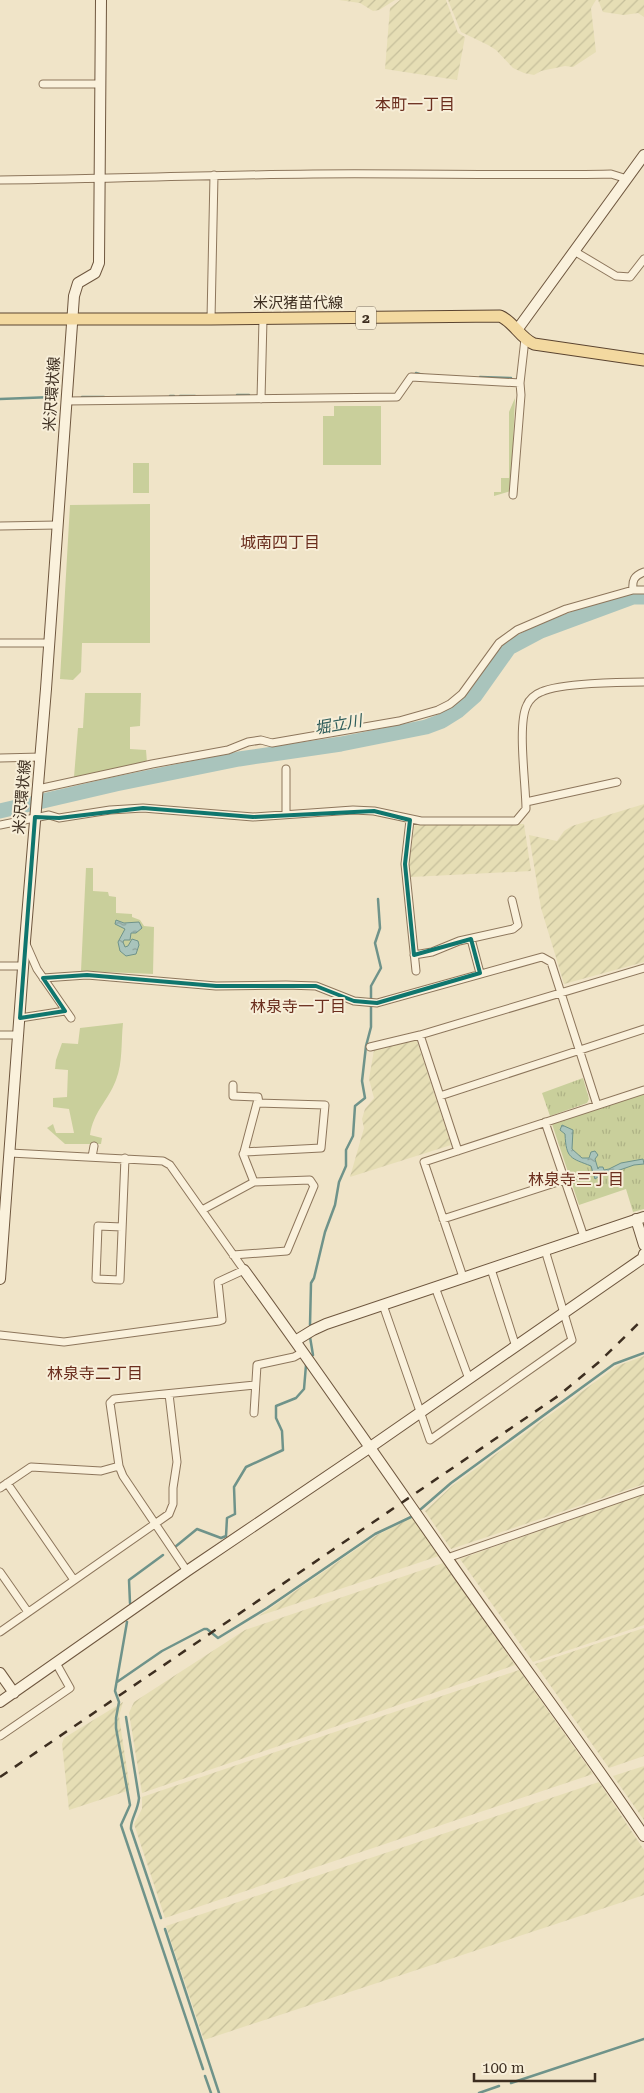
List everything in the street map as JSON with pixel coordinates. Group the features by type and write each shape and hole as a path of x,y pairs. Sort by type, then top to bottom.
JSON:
{"main road":[{"name":"米沢猪苗代線","path":"0,319 500,316 508,319 521,334 542,346 644,360"}],"street":[{"name":"米沢環状線","path":"0,1279 25,941 41,757 74,296 78,284 95,272 99,263 101,0"},
{"path":"43,84 101,84"},
{"path":"513,495 521,395 521,334 574,251 644,156"},
{"path":"0,180 214,175 611,174 627,178"},
{"path":"211,319 214,175"},
{"path":"574,251 616,276 630,277 644,259"},
{"path":"261,399 263,318"},
{"path":"66,401 397,397 411,377 520,382"},
{"path":"0,526 58,525"},
{"path":"633,590 633,579 636,575 644,572"},
{"path":"38,791 152,764 228,750 248,742 261,740 272,743 314,737 421,716 450,704 462,694 500,643 517,630 566,609 633,590 644,590"},
{"path":"0,643 49,643"},
{"path":"0,825 35,816 49,815 59,818 110,810 143,808 253,817 319,811 374,811 410,820 516,821 524,814 526,802 523,721 526,706 532,698 541,692 563,688 617,682 644,682"},
{"path":"0,758 41,757"},
{"path":"286,768 286,814"},
{"path":"526,802 617,782"},
{"path":"410,820 405,864 416,971"},
{"path":"414,955 432,952 459,941 513,929 518,925 512,900"},
{"path":"471,938 480,973"},
{"path":"25,941 42,978 71,1018"},
{"path":"42,978 87,975 216,986 286,984 316,986 354,1001 377,1003 542,957 551,962 559,992 597,1105"},
{"path":"0,966 24,966"},
{"path":"370,1047 420,1035 644,968"},
{"path":"20,1018 65,1011"},
{"path":"440,1096 644,1028"},
{"path":"0,1035 19,1035"},
{"path":"420,1035 458,1151"},
{"path":"234,1085 233,1096 258,1097 259,1103 257,1103 244,1152 254,1182"},
{"path":"463,1277 424,1162 644,1090"},
{"path":"244,1152 321,1148 324,1105 259,1103"},
{"path":"545,1122 584,1237"},
{"path":"92,1157 94,1146"},
{"path":"10,1153 125,1158 163,1161 170,1165 408,1499 447,1558 603,1775 644,1836"},
{"path":"122,1227 98,1226 96,1279 120,1280 125,1158"},
{"path":"202,1210 254,1182 310,1180 314,1186 287,1251 233,1254"},
{"path":"443,1219 564,1180"},
{"path":"295,1341 326,1324 640,1218 644,1245"},
{"path":"383,1305 430,1440 572,1340 565,1312 544,1250"},
{"path":"0,1702 187,1571 516,1347 642,1258 644,1254"},
{"path":"490,1268 516,1347"},
{"path":"0,1335 64,1342 222,1320 218,1282 244,1270"},
{"path":"435,1287 469,1379"},
{"path":"254,1413 258,1363 294,1357 303,1352"},
{"path":"187,1571 123,1476 119,1466 110,1403 114,1399 255,1385"},
{"path":"0,1632 169,1514 173,1504 173,1488 178,1462 169,1394"},
{"path":"0,1488 30,1467 102,1471 119,1466"},
{"path":"7,1483 74,1580"},
{"path":"447,1558 644,1490"},
{"path":"0,1572 28,1612"},
{"path":"0,1736 70,1688 56,1664"},
{"path":"0,1673 14,1693"}],"highlighted area":[{"path":"143,808 253,817 374,811 410,820 405,864 414,955 471,939 480,973 377,1003 354,1001 316,986 216,986 87,975 43,978 65,1011 20,1018 35,817 59,818"}],"shaded area":[{"path":"339,0 395,0 379,10 373,11 360,3"},
{"path":"400,0 446,0 458,33 465,37 457,80 385,69 390,8"},
{"path":"448,0 596,0 591,8 596,52 573,67 565,66 541,71 534,75 524,73 513,68 496,50 461,32"},
{"path":"598,0 644,0 644,17 638,13 624,15 603,12"},
{"path":"644,804 644,962 564,984 541,908 529,835 557,841 564,831 572,826"},
{"path":"418,823 524,824 531,871 411,877 409,865 414,827"},
{"path":"416,1038 451,1145 350,1177 364,1128 362,1119 365,1109 374,1098 369,1079 374,1050"},
{"path":"644,1356 644,1484 451,1549 425,1511 452,1486 617,1366"},
{"path":"644,1494 644,1625 533,1662 460,1559"},
{"path":"413,1517 439,1556 259,1616 377,1535"},
{"path":"443,1563 515,1665 142,1793 129,1713 134,1702 245,1630"},
{"path":"644,1628 644,1756 609,1768 535,1664"},
{"path":"519,1670 593,1774 165,1918 134,1824 142,1809 142,1797"},
{"path":"123,1702 119,1716 130,1790 69,1810 62,1744 64,1738"},
{"path":"644,1766 644,1820 613,1776"},
{"path":"599,1782 644,1850 644,1895 204,2040 166,1926"}],"green space":[{"path":"515,398 511,491 494,496 494,492 501,492 501,478 509,478 509,412"},
{"path":"334,406 381,406 381,465 323,465 323,416 334,416"},
{"path":"133,463 149,463 149,493 133,493"},
{"path":"150,504 150,643 82,643 81,672 73,680 60,679 70,505"},
{"path":"85,693 141,693 140,726 130,727 130,749 146,750 147,763 74,777 78,728 83,728"},
{"path":"86,868 93,868 93,891 108,892 109,896 116,897 116,913 132,914 132,917 140,920 144,926 154,927 153,974 81,971"},
{"path":"123,1023 121,1059 118,1073 113,1087 97,1113 90,1135 102,1138 101,1144 65,1144 47,1128 53,1124 56,1133 74,1133 69,1109 53,1107 53,1098 67,1097 68,1070 55,1069 62,1043 78,1044 80,1028"},
{"path":"583,1078 589,1099 587,1103 550,1116 542,1093"},
{"path":"644,1093 644,1209 633,1212 626,1189 579,1205 552,1124"}],"water":[{"path":"116,920 124,923 139,922 142,928 136,933 131,933 130,940 124,940 123,942 125,947 128,946 132,939 138,941 139,945 136,954 126,956 120,951 118,942 125,929 115,924"},
{"path":"562,1125 573,1130 572,1149 582,1158 589,1158 591,1152 595,1151 598,1155 595,1159 598,1169 603,1167 604,1170 609,1169 621,1163 643,1159 644,1164 634,1165 611,1173 606,1172 595,1179 591,1166 574,1159 568,1153 565,1134 560,1130"}],"waterway":[{"path":"416,373 423,375"},
{"path":"480,377 511,378"},
{"path":"237,395 249,395"},
{"path":"180,396 195,396"},
{"path":"0,399 53,397"},
{"path":"82,397 104,397"},
{"name":"堀立川","path":"0,811 116,784 239,759 341,744 426,727 442,721 458,711 475,696 509,648 541,631 633,597 644,597"},
{"path":"310,1325 311,1283 314,1278 325,1232 335,1205 339,1182 346,1166 346,1150 353,1136 355,1106 365,1098 362,1081 366,1046 371,1027 371,986 381,968 375,943 380,928 378,899"},
{"path":"310,1337 313,1355"},
{"path":"421,1509 451,1483 614,1364 644,1353"},
{"path":"175,1547 197,1529 221,1538 226,1536 227,1518 235,1514 234,1487 246,1467 283,1450 282,1431 276,1418 276,1406 296,1398 304,1389 306,1365"},
{"path":"117,1682 162,1651 204,1629 207,1629 218,1638 267,1608 375,1534 411,1517"},
{"path":"130,1603 129,1580 163,1555"},
{"path":"127,1622 115,1691 119,1702 116,1728 130,1805 121,1825 203,2069"},
{"path":"126,1717 139,1798 131,1829 161,1918"},
{"path":"165,1929 219,2093"},
{"path":"511,2083 644,2039"},
{"path":"205,2076 211,2093"},
{"path":"479,2093 499,2086"}],"railway":[{"path":"0,1777 558,1396 599,1362 644,1318"}],"district":[{"name":"本町一丁目","path":"415,104"},
{"name":"城南四丁目","path":"280,542"},
{"name":"林泉寺一丁目","path":"298,1006"},
{"name":"林泉寺三丁目","path":"576,1179"},
{"name":"林泉寺二丁目","path":"95,1373"}]}
